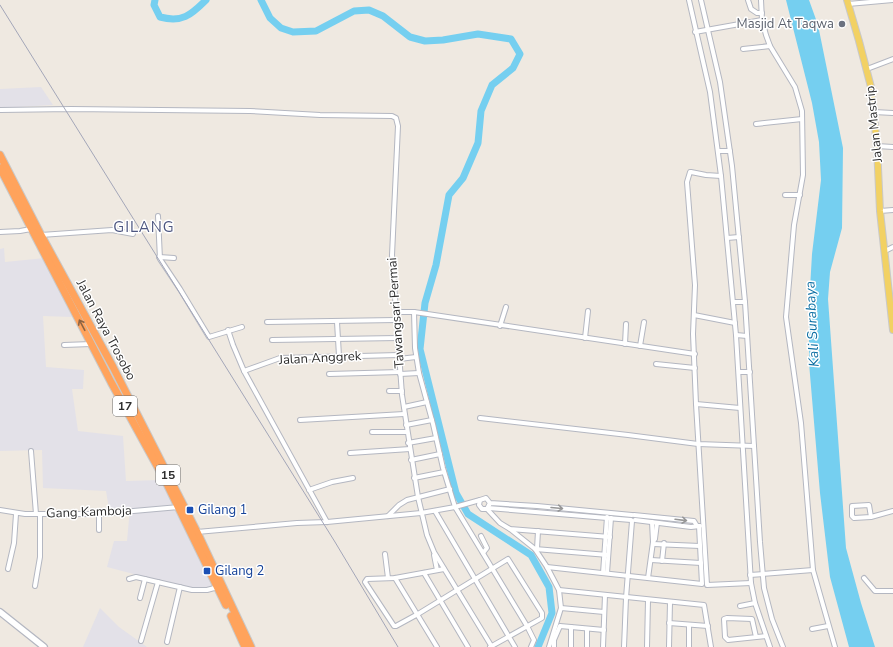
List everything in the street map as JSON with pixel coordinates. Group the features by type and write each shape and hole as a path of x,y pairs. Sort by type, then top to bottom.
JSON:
{"highway":[{"name":"Jalan Raya Trosobo","path":"0,155 41,235 110,361 197,532 251,647"},
{"name":"Jalan Raya Trosobo","path":"0,168 98,357 179,507 245,647"},
{"path":"98,357 102,356 105,352"},
{"path":"103,366 110,361"}],"main road":[{"name":"Jalan Mastrip","path":"848,2 867,70 874,112 880,211 893,330"}],"street":[{"path":"689,0 709,86 719,151 740,372 740,408 744,446 751,583 755,603 770,647"},
{"path":"701,0 720,82 729,151 747,336 762,574 768,604 783,647"},
{"path":"748,0 751,9 757,13 762,13"},
{"path":"761,0 762,20 770,46 795,87 801,105 803,170 794,224 786,317 801,423 813,570 835,647"},
{"path":"848,2 893,0"},
{"path":"697,32 762,20"},
{"path":"743,49 770,46"},
{"path":"867,70 893,59"},
{"name":"Tawangsari Permai","path":"0,110 250,110 320,115 392,116 396,118 398,126 392,254 400,373 404,414 414,478 427,535 434,552"},
{"path":"874,112 893,114"},
{"path":"756,124 802,119"},
{"path":"877,146 893,146"},
{"path":"719,151 729,151"},
{"path":"547,567 702,584 695,368 694,285 687,182 690,172 721,176"},
{"path":"785,195 800,195"},
{"path":"880,211 893,210"},
{"path":"158,216 159,257 209,337 242,327"},
{"path":"0,232 31,229"},
{"path":"41,235 112,230 134,234"},
{"path":"728,238 738,237"},
{"path":"884,251 893,247"},
{"path":"159,257 174,258"},
{"path":"734,302 744,302"},
{"path":"500,326 506,307"},
{"path":"585,338 588,311"},
{"path":"396,312 416,312 500,326 695,354"},
{"path":"416,312 416,357 444,472 457,506 534,640 531,647"},
{"path":"694,315 735,323"},
{"path":"267,322 396,320"},
{"path":"337,322 338,356"},
{"path":"640,346 644,322"},
{"path":"625,344 626,324"},
{"path":"228,330 244,371 327,522"},
{"path":"737,335 747,336"},
{"path":"272,340 398,338"},
{"path":"64,345 92,344"},
{"name":"Jalan Anggrek","path":"244,371 277,358 338,356 416,357"},
{"path":"656,364 695,368"},
{"path":"740,372 749,372"},
{"path":"329,374 419,373"},
{"path":"389,391 402,390"},
{"path":"404,407 427,402"},
{"path":"696,404 740,408"},
{"path":"300,420 404,414"},
{"path":"480,418 698,444 754,446"},
{"path":"406,425 432,420"},
{"path":"372,432 407,432"},
{"path":"408,443 436,438"},
{"path":"350,453 410,449"},
{"path":"31,451 38,514 40,557 35,586"},
{"path":"411,460 440,454"},
{"path":"414,478 444,472"},
{"path":"309,490 332,482 353,478"},
{"path":"388,516 402,503 418,497 450,489"},
{"path":"197,532 297,523 327,522 434,511 486,498 488,506 500,523 536,549 559,590 561,608 549,647"},
{"path":"480,500 480,507"},
{"path":"470,503 480,507 537,506 583,510 666,525 691,527 700,526"},
{"path":"871,517 869,505 852,506 853,517 871,517 893,511"},
{"path":"488,506 609,518 667,518 694,521 700,526 707,584 751,583"},
{"path":"537,506 537,511"},
{"name":"Gang Kamboja","path":"0,510 16,514 99,514 179,507"},
{"path":"583,510 583,515"},
{"path":"434,511 515,647"},
{"path":"8,569 14,543 16,514"},
{"path":"99,514 99,530"},
{"path":"605,573 609,518"},
{"path":"624,647 627,576 633,518"},
{"path":"666,525 667,518"},
{"path":"648,578 653,543 652,522"},
{"path":"653,543 657,523"},
{"path":"510,529 608,537"},
{"path":"536,549 538,531"},
{"path":"481,536 487,549 483,553"},
{"path":"653,543 700,546"},
{"path":"662,561 664,543"},
{"path":"536,549 606,555"},
{"path":"434,552 457,590 491,647 542,618 542,613 506,559 457,590 439,600 418,614 394,626 365,581 367,579 395,578 444,569"},
{"path":"434,552 437,570"},
{"path":"385,554 388,578"},
{"path":"651,560 701,563"},
{"path":"751,575 813,570"},
{"path":"424,573 468,647"},
{"path":"129,580 136,577 200,590 218,587"},
{"path":"395,578 437,647"},
{"path":"864,578 875,591 893,591"},
{"path":"140,598 145,580"},
{"path":"141,641 158,582"},
{"path":"167,642 180,587"},
{"path":"559,590 704,605 711,647"},
{"path":"603,647 604,595"},
{"path":"647,647 648,600"},
{"path":"669,647 670,602"},
{"path":"740,606 755,603"},
{"path":"561,608 604,612"},
{"path":"0,612 44,647"},
{"path":"756,638 752,619 724,619 725,637 728,640 756,638 766,636"},
{"path":"669,624 708,626"},
{"path":"689,625 689,647"},
{"path":"554,647 554,640 560,626 604,630"},
{"path":"812,629 828,626"},
{"path":"571,628 571,647"},
{"path":"587,629 587,647"}],"shaded area":[{"path":"41,87 53,105 0,108 0,89"},
{"path":"4,248 5,262 45,258 72,317 43,316 46,367 84,370 83,389 72,389 78,431 123,436 126,481 161,480 215,588 198,591 107,567 114,541 127,541 130,508 109,509 106,491 43,488 42,450 0,451 0,249"},
{"path":"100,608 119,627 147,647 83,647"}],"water":[{"name":"Kali Surabaya","path":"786,0 809,0 818,25 843,148 842,228 830,272 828,299 846,548 875,647 849,647 830,577 820,493 809,363 809,306 812,254 821,180 819,142 812,103"}],"waterway":[{"path":"155,0 154,5 160,17 168,19 180,18 191,14 206,0"},
{"path":"261,0 270,18 281,28 293,32 316,31 354,11 369,10 383,16 410,37 425,41 443,40 478,34 511,39 520,54 513,68 492,85 481,111 478,143 463,178 449,195 436,265 425,303 420,349 456,493 468,514 531,555 549,587 552,613 538,647"}],"railway":[{"path":"0,5 335,542 398,647"}],"place":[{"name":"Masjid At Taqwa","path":"842,24"},
{"name":"Gilang 1","path":"190,510"},
{"name":"Gilang 2","path":"207,571"}],"district":[{"name":"GILANG","path":"144,227"}]}
